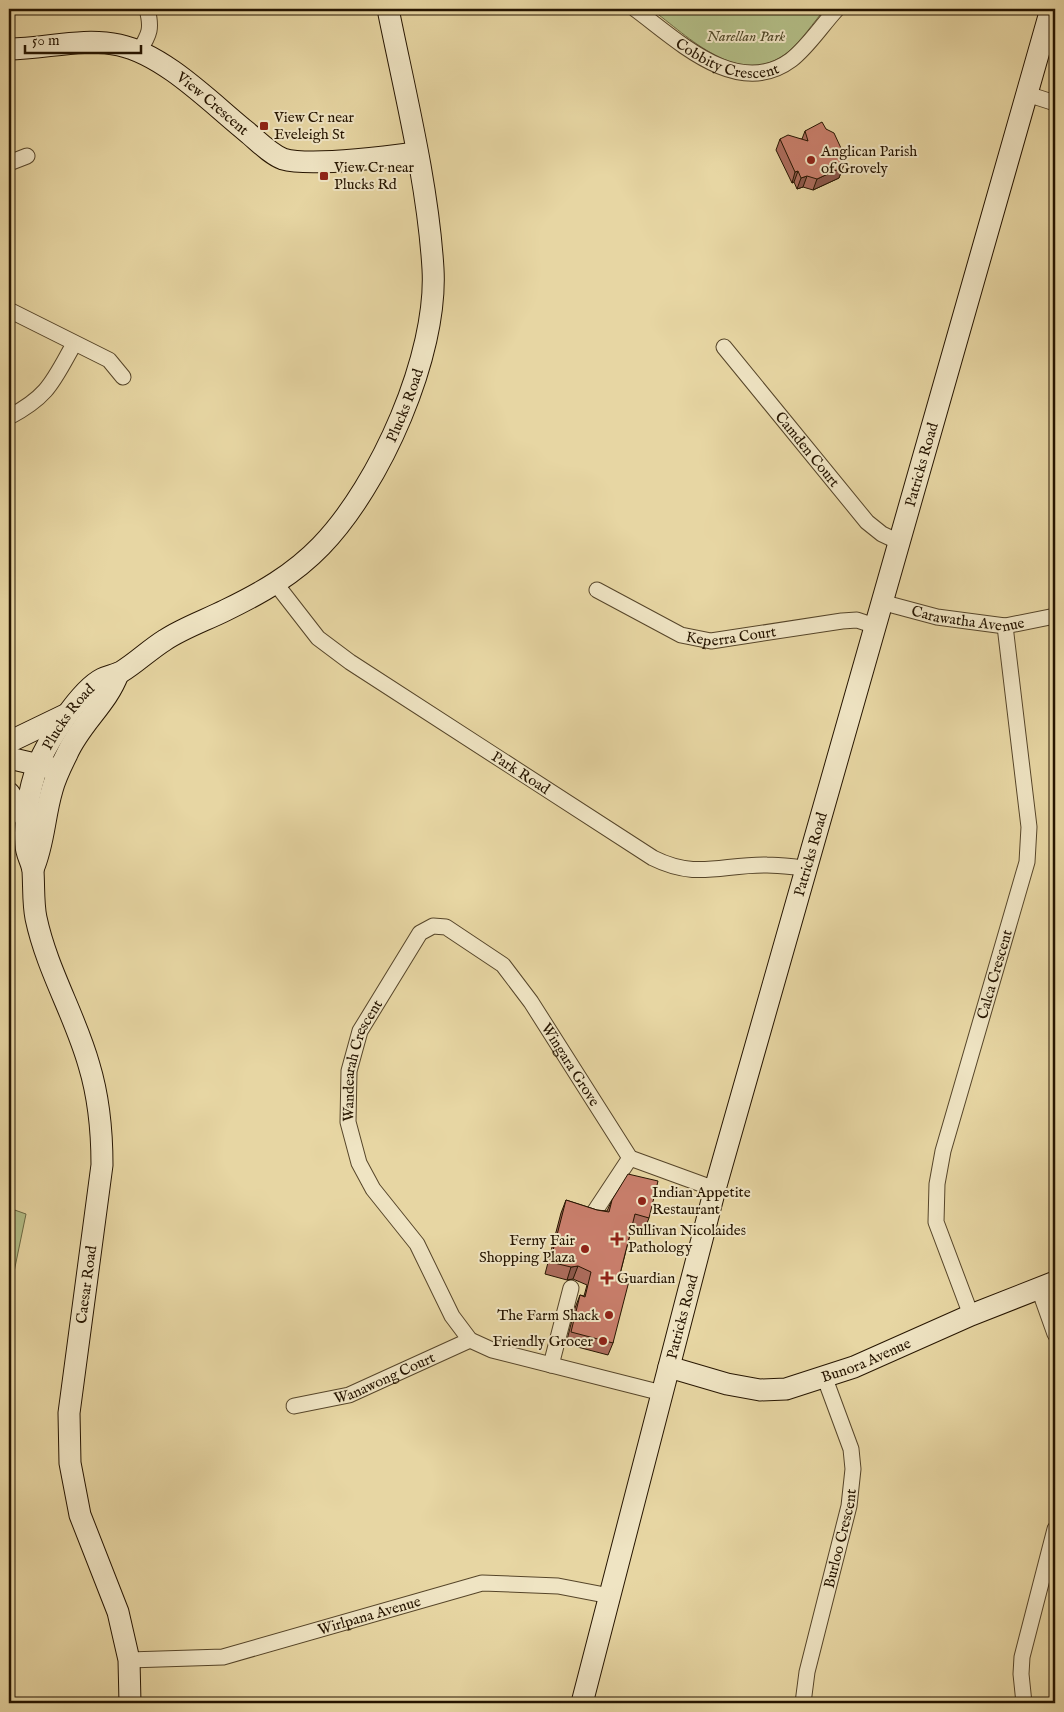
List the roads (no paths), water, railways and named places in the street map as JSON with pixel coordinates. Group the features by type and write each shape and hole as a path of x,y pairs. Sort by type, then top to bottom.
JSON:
{"street":[{"path":"139,51 147,39 151,25 147,9"},
{"name":"Plucks Road","path":"47,774 68,714 100,679 118,674 166,639 276,584 320,546 353,505 380,458 401,415 423,358 432,311 433,270 427,218 416,153 388,9"},
{"name":"Cobbity Crescent","path":"635,9 704,60 723,69 750,73 772,69 792,59 837,9"},
{"name":"Patricks Road","path":"582,1703 715,1189 1051,9"},
{"name":"View Crescent","path":"9,49 86,42 118,45 139,51 172,72 281,158 292,161 320,161 416,153"},
{"path":"1027,94 1055,103"},
{"path":"9,163 27,156"},
{"path":"9,310 108,360 122,377"},
{"path":"9,417 28,406 48,390 74,344"},
{"name":"Camden Court","path":"724,347 868,522 882,534 899,542"},
{"name":"Park Road","path":"276,584 318,638 350,662 653,858 673,868 698,870 767,865 806,868"},
{"name":"Keperra Court","path":"597,590 681,635 711,641 842,620 857,620 875,626"},
{"name":"Carawatha Avenue","path":"881,602 937,617 1005,626 1055,616"},
{"name":"Calca Crescent","path":"971,1315 936,1222 937,1184 943,1151 1027,862 1029,827 1005,626"},
{"name":"Plucks Road","path":"47,774 83,725 112,691 118,674"},
{"path":"9,742 68,714"},
{"path":"9,758 47,774"},
{"path":"9,772 47,774"},
{"name":"Caesar Road","path":"47,774 26,819 26,849 33,869 35,915 50,967 88,1062 102,1127 102,1165 68,1413 70,1463 80,1515 118,1612 129,1660 130,1703"},
{"name":"Caesar Road","path":"33,869 41,851 47,774"},
{"path":"9,793 26,819"},
{"name":"Wingara Grove","path":"433,926 446,927 503,965 531,1002 630,1158"},
{"name":"Wandearah Crescent","path":"433,926 420,933 360,1031 349,1071 348,1122 359,1163 373,1189 417,1244 452,1316 470,1340 492,1350 662,1393"},
{"path":"593,1214 630,1158 715,1189"},
{"path":"1047,1286 1055,1334"},
{"name":"Bunora Avenue","path":"669,1367 727,1384 760,1390 786,1388 854,1367 971,1315 1047,1286"},
{"path":"551,1365 571,1288"},
{"name":"Wanawong Court","path":"294,1406 349,1395 470,1340"},
{"name":"Burloo Crescent","path":"803,1703 807,1672 850,1506 853,1469 851,1449 824,1376"},
{"path":"1024,1703 1021,1674 1022,1657 1055,1528"},
{"name":"Wirlpana Avenue","path":"129,1660 223,1657 482,1583 558,1586 610,1596"}],"place":[{"name":"View Cr near Eveleigh St","path":"264,126"},
{"name":"Anglican Parish of Grovely","path":"811,160"},
{"name":"View Cr near Plucks Rd","path":"324,176"},
{"name":"Indian Appetite Restaurant","path":"642,1201"},
{"name":"Sullivan Nicolaides Pathology","path":"617,1239"},
{"name":"Ferny Fair Shopping Plaza","path":"585,1249"},
{"name":"Guardian","path":"607,1278"},
{"name":"The Farm Shack","path":"609,1315"},
{"name":"Friendly Grocer","path":"603,1341"}],"park label":[{"name":"Narellan Park","path":"746,36"}]}
